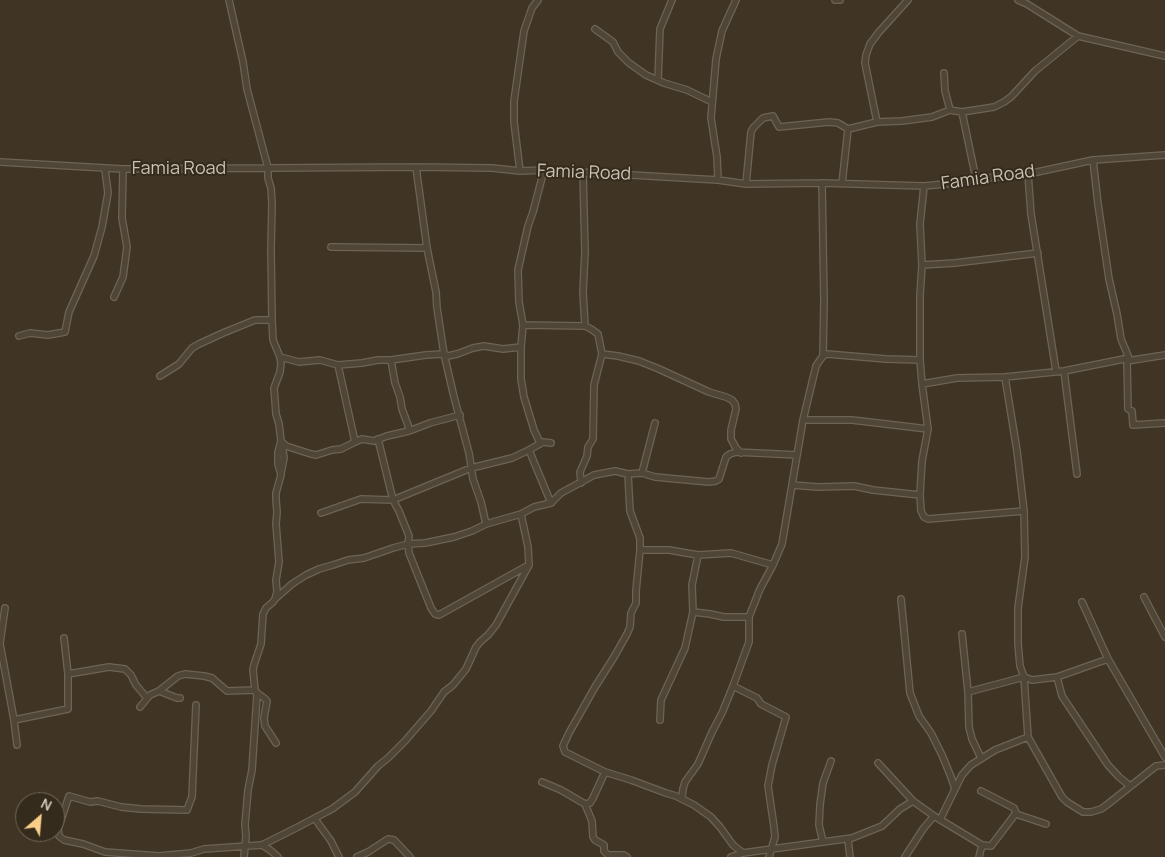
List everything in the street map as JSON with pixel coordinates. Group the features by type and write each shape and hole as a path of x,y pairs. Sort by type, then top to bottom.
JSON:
{"street":[{"path":"229,0 247,89 268,168 271,188 273,340 281,363 274,388 276,414 284,458 276,493 279,562 275,599"},
{"path":"520,171 514,122 514,101 524,31 532,8 538,0"},
{"path":"658,80 660,29 672,0"},
{"path":"718,180 717,157 711,118 716,59 722,31 736,0"},
{"path":"835,0 840,0"},
{"path":"877,122 865,63 866,55 870,44 879,32 908,0"},
{"path":"1018,0 1078,36 1165,56"},
{"path":"595,29 613,42 618,52 629,63 646,75 687,90 712,102"},
{"path":"746,184 751,132 763,118 773,116 778,127 829,122 838,123 848,129 877,122 932,117 950,110 962,112 994,107 1011,97 1035,71 1078,36"},
{"path":"944,73 945,91 950,110"},
{"path":"962,112 976,179"},
{"path":"842,184 848,129"},
{"name":"Famia Road","path":"0,162 123,169 492,168 520,171 544,170 718,180 746,184 822,183 924,186 1028,174 1093,160 1165,155"},
{"path":"1093,160 1109,279 1121,338 1128,360 1128,409 1132,411 1133,425 1165,423"},
{"path":"416,167 444,354 469,453 473,479 486,524"},
{"path":"18,336 30,333 48,335 65,332 69,312 94,256 102,227 108,193 105,168"},
{"path":"114,297 123,278 127,247 122,218 123,169"},
{"path":"540,444 524,397 521,379 523,325 519,302 518,270 544,170"},
{"path":"583,173 585,252 583,292 585,326"},
{"path":"1028,174 1031,214 1056,371"},
{"path":"682,798 682,789 698,764 733,686 749,642 748,617 782,544 803,420 816,366 823,356 822,183"},
{"path":"924,186 920,224 922,265 920,360 928,429 922,461 921,511 924,517 928,519 1024,511"},
{"path":"331,247 427,248"},
{"path":"922,265 1038,253"},
{"path":"160,376 179,364 192,348 199,344 254,320 272,320"},
{"path":"523,325 585,326 598,334 602,354 594,385 593,439 588,447 587,456 580,472 581,483"},
{"path":"280,357 299,362 320,360 338,365 426,354 444,354 448,356 484,346 503,349 521,347"},
{"path":"602,354 618,356 659,369 709,392 732,400 736,408 731,430 732,439 736,448 741,453"},
{"path":"823,356 827,354 920,360"},
{"path":"922,384 957,378 1005,377 1064,371 1165,355"},
{"path":"390,360 409,431"},
{"path":"338,365 355,442"},
{"path":"1064,371 1077,474"},
{"path":"1005,377 1024,511 1025,557 1018,608 1018,643 1020,666 1024,678 1028,737 1062,797 1083,812 1101,809 1156,766 1165,765"},
{"path":"281,441 286,446 316,455 341,449 362,439 374,441 460,415"},
{"path":"803,420 852,420 928,429"},
{"path":"642,473 655,422"},
{"path":"378,439 393,500 409,536 408,553 431,608 436,614 439,615 529,565"},
{"path":"321,513 361,499 393,500 471,468 512,458 543,442 551,443"},
{"path":"530,450 551,503"},
{"path":"244,857 245,825 252,770 257,695 253,670 261,644 262,617 264,611 292,584 318,569 348,560 364,558 408,544 425,543 454,537 486,524 522,514 534,507 551,503 562,493 594,475 615,471 628,474 642,473 655,477 716,482 726,457 736,452 797,455"},
{"path":"628,474 630,511 640,538 636,604 631,613 627,634 563,746 565,752 605,772 682,798 694,805 711,817 743,853"},
{"path":"792,485 818,487 854,486 920,495"},
{"path":"196,705 192,797 187,810 121,807 98,801 90,802 69,796 58,829 59,836 64,840 105,852 159,856 191,854 204,849 262,845 332,809 355,792 370,774 405,741 431,711 444,692 453,685 466,669 476,647 496,625 529,565 522,514"},
{"path":"640,550 669,550 698,555 730,553 773,565"},
{"path":"660,720 661,700 685,648 693,612 692,585 698,555"},
{"path":"1144,597 1165,637"},
{"path":"901,599 910,693 919,716 931,733 942,755 955,788"},
{"path":"1082,602 1108,659 1165,757"},
{"path":"5,608 0,643 3,672 14,720 17,745"},
{"path":"693,612 724,617 748,617"},
{"path":"962,634 968,692 969,727 972,739 981,758"},
{"path":"14,720 68,709 68,674 64,638"},
{"path":"968,692 1024,678 1032,680 1056,677 1108,659"},
{"path":"68,674 109,667 122,668 128,671 136,685 147,698"},
{"path":"140,707 150,695 159,691 174,678 182,674 212,678 227,691 255,690"},
{"path":"1056,677 1062,696 1108,765 1130,786"},
{"path":"733,686 757,698 761,704 786,717 768,786 775,837 770,857"},
{"path":"255,690 266,701 265,726 276,743"},
{"path":"159,691 180,698"},
{"path":"940,820 955,788 970,765 995,750 1028,737"},
{"path":"823,842 819,825 820,805 831,761"},
{"path":"878,763 913,801 940,820 982,845 991,846 1016,814"},
{"path":"585,804 590,803 605,772"},
{"path":"542,782 561,790 585,804 592,821 592,837 604,845 604,851 608,855 624,855 627,857"},
{"path":"980,791 1014,808 1016,814"},
{"path":"731,857 743,853 852,838 882,826 900,809 913,801"},
{"path":"1016,814 1046,824"},
{"path":"905,857 934,816"},
{"path":"314,818 331,841 339,857"},
{"path":"357,857 388,839 397,842 410,857"},
{"path":"848,839 850,857"},
{"path":"262,845 278,857"},
{"path":"980,857 982,845"}]}
